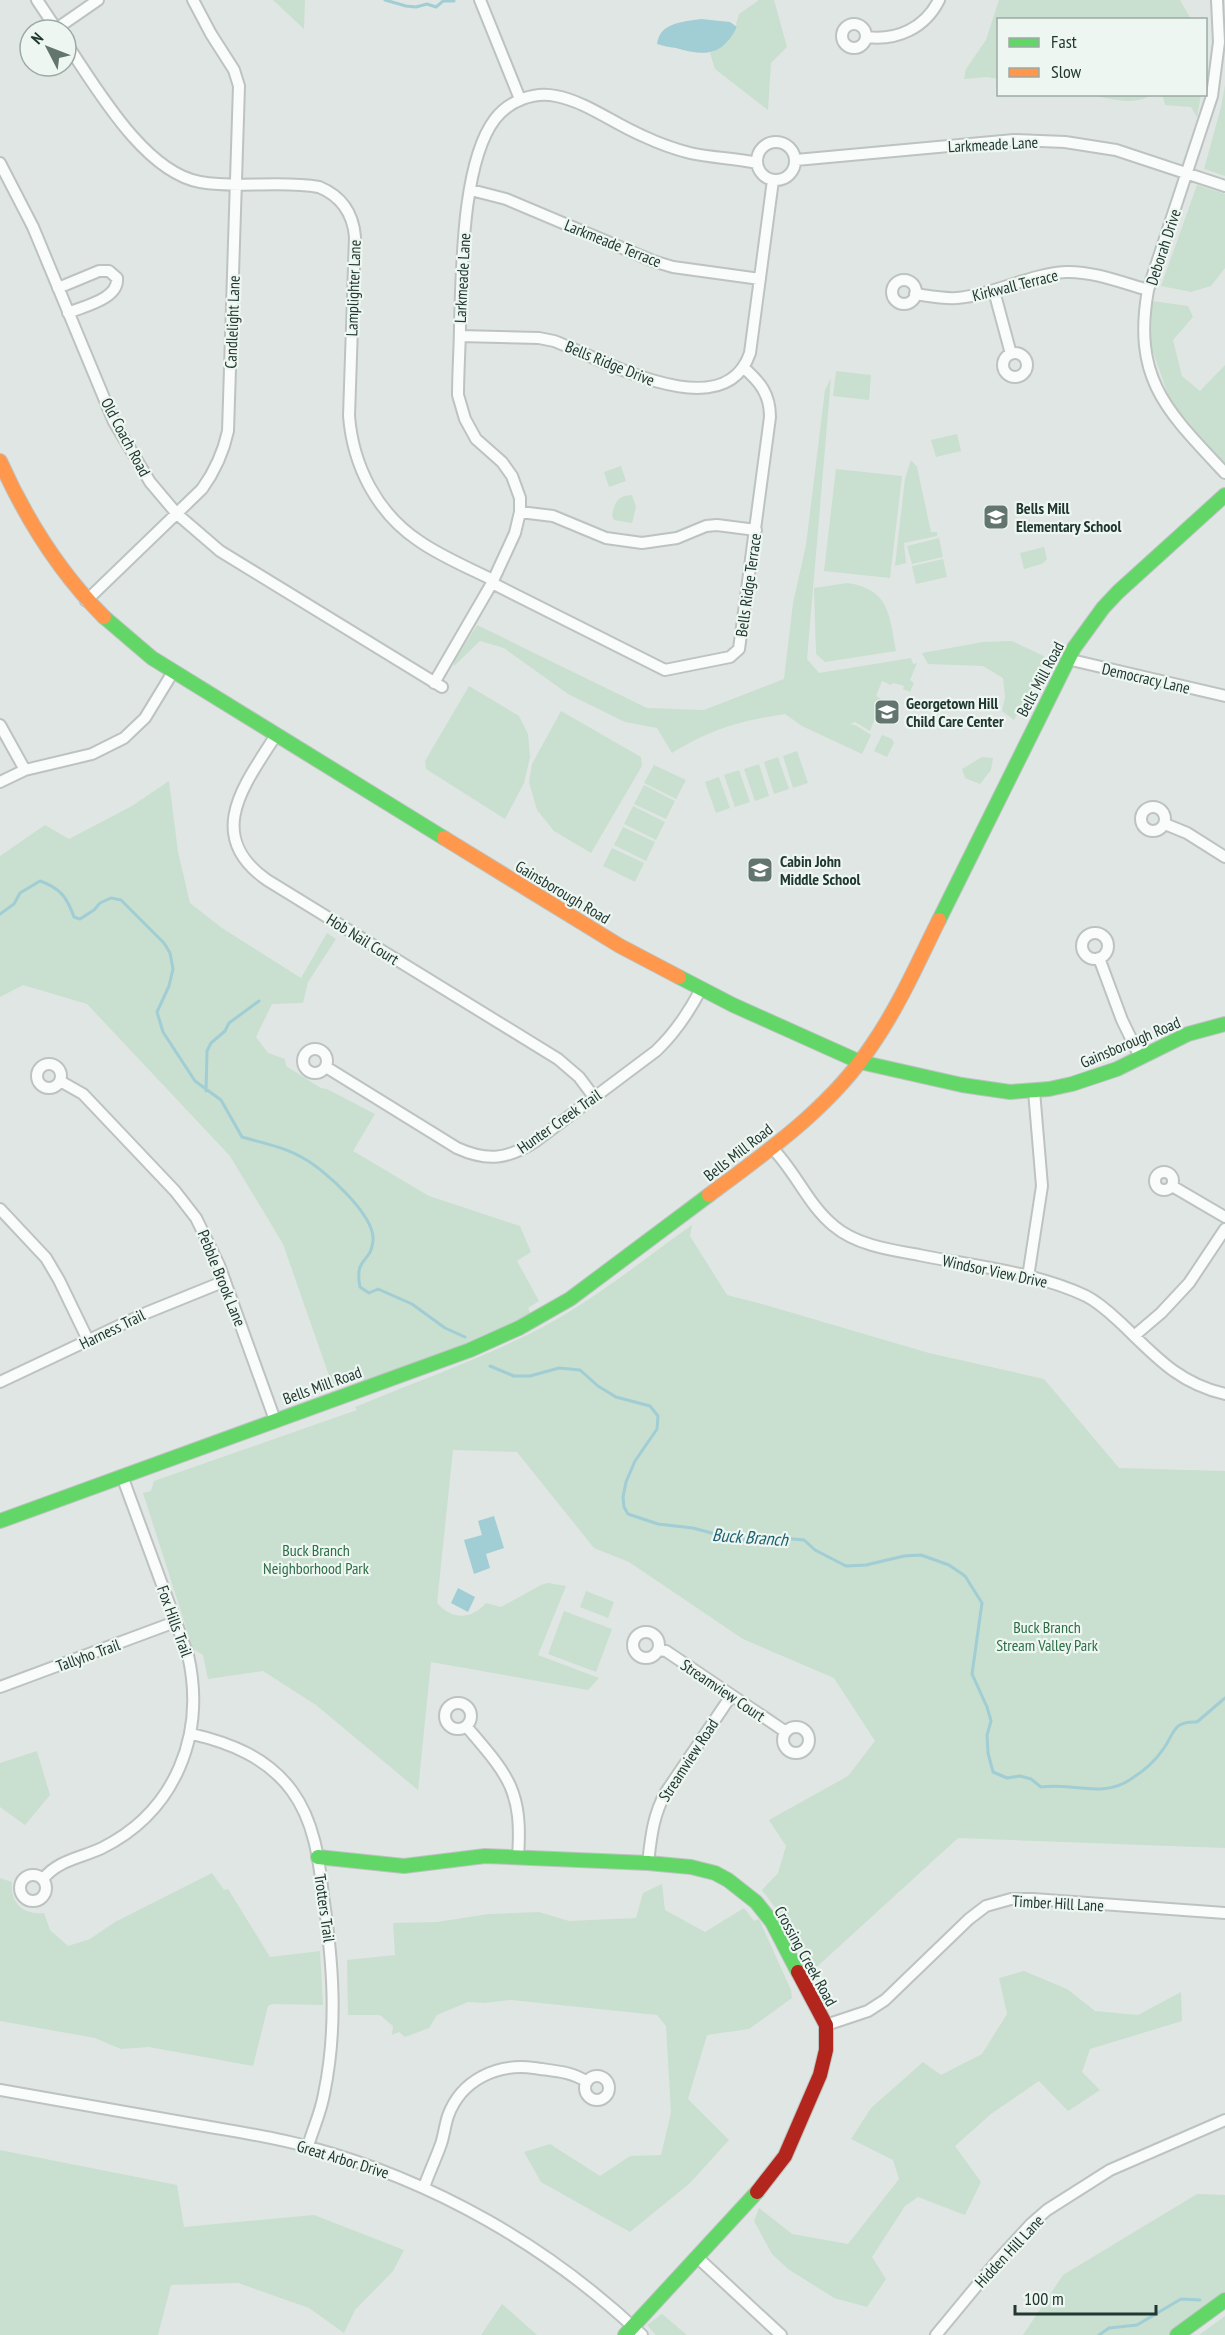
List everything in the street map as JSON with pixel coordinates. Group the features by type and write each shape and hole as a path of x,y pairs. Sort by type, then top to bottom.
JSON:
{"street":[{"path":"37,0 49,18"},
{"path":"73,18 98,0"},
{"name":"Candlelight Lane","path":"86,601 202,489 215,470 226,440 239,86 238,78 193,0"},
{"path":"480,0 520,99 540,95 556,96 572,101 641,136 665,145 690,153 757,163"},
{"path":"866,36 879,38 897,36 908,31 928,18 939,0"},
{"name":"Deborah Drive","path":"1217,0 1220,28 1215,75 1206,115 1148,290 1143,317 1144,343 1152,375 1169,410 1225,473"},
{"name":"Lamplighter Lane","path":"78,61 121,124 159,161 175,173 192,180 319,187 334,195 346,207 354,226 355,237 349,417 353,445 363,474 378,501 408,533 493,582"},
{"name":"Larkmeade Lane","path":"438,685 493,582 515,533 520,512 520,498 512,477 502,462 476,439 461,408 458,382 462,252 477,161 489,129 500,113 520,99"},
{"name":"Larkmeade Lane","path":"796,160 1014,140 1065,142 1116,150 1225,186"},
{"path":"775,142 781,142 791,149 796,160 789,176 785,179 773,180 762,174 757,163 760,151 775,142"},
{"name":"Old Coach Road","path":"0,163 33,227 120,433 150,482 177,514 203,539 245,568 438,685"},
{"path":"744,368 750,353 773,180"},
{"name":"Larkmeade Terrace","path":"471,190 506,199 663,264 760,279"},
{"path":"58,288 105,270 114,274 117,279 116,289 110,295 68,313"},
{"name":"Kirkwall Terrace","path":"915,294 957,298 994,291 1042,276 1067,272 1101,277 1148,290"},
{"path":"994,291 1011,354"},
{"name":"Bells Ridge Drive","path":"460,336 539,338 554,341 658,383 681,387 721,385 744,368"},
{"name":"Bells Ridge Terrace","path":"493,582 661,668 674,670 730,657 739,649 756,530 770,406 764,389 744,368"},
{"name":"Gainsborough Road","path":"0,461 25,514 54,561 86,601 136,646 173,672 589,927 701,989 774,1025 860,1062 962,1085 1010,1092 1034,1091 1072,1084 1117,1069 1188,1034 1225,1024"},
{"name":"Bells Mill Road","path":"0,1521 470,1350 534,1321 587,1287 772,1148 812,1115 860,1062 895,1006 1067,659 1090,625 1111,600 1225,495"},
{"path":"520,512 553,516 606,538 642,543 677,538 706,526 717,525 756,530"},
{"name":"Democracy Lane","path":"1067,659 1225,696"},
{"path":"0,782 25,770 92,754 124,738 145,718 173,672"},
{"path":"0,725 25,770"},
{"name":"Hob Nail Court","path":"276,735 240,794 234,811 234,836 248,865 267,880 558,1059 579,1077 594,1097"},
{"path":"1165,824 1187,833 1225,857"},
{"path":"1099,958 1122,1020 1140,1058"},
{"name":"Hunter Creek Trail","path":"326,1067 457,1148 481,1156 505,1156 520,1151 656,1051 671,1037 701,989"},
{"name":"Pebble Brook Lane","path":"60,1081 83,1094 185,1203 205,1232 275,1420"},
{"path":"1028,1277 1042,1186 1034,1091"},
{"name":"Windsor View Drive","path":"772,1148 786,1162 821,1214 835,1227 850,1236 891,1250 1028,1277 1059,1285 1089,1297 1105,1308 1166,1367 1194,1385 1225,1394"},
{"path":"1172,1185 1225,1217"},
{"path":"0,1209 46,1258 88,1340"},
{"path":"1134,1336 1161,1313 1189,1283 1225,1229"},
{"name":"Harness Trail","path":"0,1382 146,1313 225,1281"},
{"name":"Fox Hills Trail","path":"43,1880 58,1864 101,1848 129,1832 143,1819 171,1785 184,1760 192,1734 194,1706 191,1668 122,1476"},
{"name":"Tallyho Trail","path":"0,1687 175,1622"},
{"name":"Streamview Court","path":"658,1650 666,1651 786,1732"},
{"name":"Streamview Road","path":"648,1863 652,1826 657,1808 731,1696"},
{"path":"466,1726 497,1762 514,1794 520,1828 518,1857"},
{"name":"Trotters Trail","path":"192,1734 239,1748 266,1764 277,1774 292,1791 304,1812 318,1857 331,1953 332,2029 324,2096 308,2146"},
{"name":"Crossing Creek Road","path":"318,1857 416,1866 466,1856 648,1863 691,1867 714,1873 728,1880 756,1902 772,1922 826,2025 826,2050 820,2075 785,2156 770,2178 697,2257 634,2332"},
{"name":"Timber Hill Lane","path":"826,2025 868,2011 885,2000 969,1918 986,1906 999,1902 1011,1899 1033,1899 1225,1913"},
{"path":"424,2187 442,2143 448,2117 457,2099 467,2086 480,2077 501,2069 521,2066 568,2073 587,2082"},
{"name":"Great Arbor Drive","path":"0,2090 308,2146 359,2162 424,2187 481,2215 541,2253 600,2297 634,2332"},
{"name":"Hidden Hill Lane","path":"936,2335 998,2260 1031,2223 1047,2210 1110,2170 1225,2120"},
{"path":"697,2257 781,2335"},
{"path":"1177,2335 1225,2300"}],"green space":[{"path":"273,0 305,0 304,29"},
{"path":"759,0 774,0 787,47 771,63 768,110 715,69 710,53 726,44 737,28 739,14"},
{"path":"999,0 1180,0 1190,18 997,18 997,79 987,77 964,79 966,69 986,40"},
{"path":"1225,85 1225,176 1204,169"},
{"path":"1096,96 1149,96 1130,101"},
{"path":"1158,96 1201,96 1197,117 1191,107 1165,105 1163,97"},
{"path":"1197,185 1225,194 1225,268 1211,286 1191,292 1161,286"},
{"path":"1152,301 1188,306 1193,317 1173,340 1182,376 1200,391 1225,365 1225,471 1172,406 1151,346"},
{"path":"836,371 871,375 869,400 833,396"},
{"path":"831,378 807,659 819,673 911,658 913,664 917,663 910,680 914,683 910,692 903,689 904,686 893,683 891,685 882,681 876,696 883,700 880,707 877,706 875,711 877,713 870,731 855,722 850,724 871,735 862,754 802,726 785,714 726,727 672,753 657,728 625,722 568,694 504,648 480,641 453,667 477,625 647,708 704,710 784,679 793,603 806,545 825,390"},
{"path":"957,434 961,451 936,457 931,440"},
{"path":"911,460 917,467 931,532 937,532 937,536 904,543 906,563 895,566 905,479"},
{"path":"621,466 626,481 609,487 604,472"},
{"path":"836,469 902,476 890,578 824,571"},
{"path":"632,495 636,507 632,523 614,520 612,515 618,500"},
{"path":"939,538 943,557 912,564 907,546"},
{"path":"1044,547 1047,559 1042,564 1024,569 1020,553"},
{"path":"943,559 947,577 916,584 912,566"},
{"path":"847,583 872,591 880,598 889,615 896,651 825,662 816,654 814,588"},
{"path":"1012,641 1044,656 1039,675 1014,720 1002,711 1005,697 1003,678 983,666 928,664 922,653 983,642"},
{"path":"469,686 519,716 528,734 530,757 524,783 505,819 426,769 425,761"},
{"path":"561,711 641,757 642,766 591,853 554,831 537,810 529,782 532,764"},
{"path":"882,735 892,739 894,743 887,757 874,751"},
{"path":"797,751 808,783 793,788 783,756"},
{"path":"778,757 789,789 774,794 764,762"},
{"path":"982,757 993,758 991,770 980,784 965,778 962,769"},
{"path":"759,764 769,796 755,801 744,769"},
{"path":"654,765 686,780 676,799 644,783"},
{"path":"739,770 750,802 735,807 724,775"},
{"path":"719,777 730,808 716,813 705,782"},
{"path":"169,781 178,852 190,903 222,928 301,978 327,933 336,939 308,982 303,1003 272,1004 256,1037 268,1053 285,1059 286,1066 321,1088 375,1114 353,1151 429,1196 520,1226 531,1252 517,1261 539,1301 528,1308 534,1321 367,1387 361,1376 333,1387 283,1244 230,1156 87,1004 23,985 0,997 0,856 45,825 69,839 132,806"},
{"path":"644,785 675,801 666,819 634,804"},
{"path":"633,806 665,822 656,840 624,824"},
{"path":"623,827 655,842 646,861 614,845"},
{"path":"612,848 644,863 635,882 603,866"},
{"name":"Buck Branch Stream Valley Park","path":"692,1225 690,1236 727,1295 929,1353 1044,1379 1119,1468 1225,1471 1225,1848 958,1838 809,1974 780,1914 762,1890 778,1873 786,1846 769,1820 848,1776 875,1741 834,1678 743,1639 629,1562 594,1548 517,1452 453,1450 437,1603 449,1613 461,1616 474,1613 486,1603 501,1607 548,1583 566,1586 538,1655 599,1678 588,1690 431,1662 418,1790 316,1705 263,1671 208,1679 203,1655 193,1649 143,1493 151,1491 154,1481 357,1410 355,1407 518,1339 580,1305"},
{"path":"586,1591 614,1602 608,1618 580,1607"},
{"path":"564,1611 612,1629 596,1672 548,1654"},
{"path":"37,1751 50,1795 25,1825 0,1807 0,1763"},
{"path":"212,1873 224,1890 228,1889 270,1957 320,1951 323,2005 272,2004 268,2006 253,2066 149,2047 121,2049 95,2038 0,2021 0,1878 12,1882 13,1896 20,1907 30,1912 44,1913 50,1930 68,1946 90,1939 115,1922"},
{"path":"662,1884 665,1910 705,1932 744,1908 754,1921 759,1919 791,1990 792,1998 749,2029 707,2035 688,2099 729,2140 690,2183 630,2232 541,2182 524,2152 550,2144 600,2176 630,2156 661,2155 671,2113 666,2026 657,2015 511,2000 468,2002 437,2015 429,2028 405,2037 399,2032 392,2035 393,2026 380,2015 348,2015 347,1960 395,1955 393,1923 437,1922 489,1914 539,1912 569,1921 636,1918 643,1893"},
{"path":"1024,1971 1067,1989 1095,2011 1138,2015 1181,1992 1182,2021 1090,2049 1082,2072 1100,2090 1068,2111 1039,2081 991,2114 955,2146 981,2182 965,2215 918,2197 905,2206 872,2257 886,2279 867,2307 834,2298 788,2269 772,2254 754,2221 759,2208 792,2234 848,2244 899,2179 893,2160 851,2139 871,2108 923,2062 941,2075 982,2054 1007,2014 999,1978"},
{"path":"0,2150 177,2185 184,2227 314,2215 404,2250 393,2271 355,2310 344,2333 309,2308 238,2283 171,2285 158,2335 0,2335"},
{"path":"1197,2194 1225,2195 1225,2300 1177,2335 1023,2335 1063,2275"},
{"path":"502,2304 537,2335 481,2335"},
{"path":"662,2314 687,2335 656,2335 647,2325"},
{"path":"1225,2316 1225,2335 1199,2335"}],"water":[{"path":"701,19 730,22 737,27 725,44 711,52 695,52 657,44 659,37 667,27 680,22"},
{"path":"494,1516 504,1548 486,1554 490,1568 474,1574 464,1540 482,1535 478,1521"},
{"path":"458,1588 475,1597 468,1612 451,1603"}],"waterway":[{"path":"385,0 416,7 427,4 436,7 443,1 454,1"},
{"name":"Buck Branch","path":"0,914 14,904 20,893 40,881 62,894 74,917 80,919 100,903 111,898 121,900 164,943 170,953 173,969 169,986 157,1012 163,1032 195,1081 221,1100 242,1137 281,1148 303,1158 323,1172 358,1207 372,1231 373,1241 372,1248 359,1270 360,1287 369,1293 378,1289 412,1304 445,1328 465,1337"},
{"path":"206,1091 207,1051 211,1043 225,1031 229,1023 259,1001"},
{"name":"Buck Branch","path":"490,1366 514,1376 530,1376 559,1368 580,1370 598,1386 616,1397 650,1406 658,1416 657,1429 635,1461 626,1482 623,1497 624,1507 628,1514 658,1524 693,1528 730,1538 751,1541 770,1537 804,1540 815,1550 846,1566 866,1565 904,1556 921,1555 949,1565 965,1576 982,1603 972,1674 991,1721 987,1735 988,1753 993,1772 1007,1778 1020,1776 1031,1779 1041,1787 1098,1789 1120,1785 1145,1769 1161,1752 1179,1726 1183,1723 1197,1722 1225,1698"},
{"path":"1099,2335 1109,2328 1137,2325 1181,2299 1200,2300"}],"traffic: fast":[{"path":"939,920 1074,648 1103,608 1118,592 1225,495"},
{"path":"104,617 152,658 444,838"},
{"path":"679,977 733,1005 860,1062 962,1085 1010,1092 1049,1089 1072,1084 1117,1069 1188,1034 1225,1024"},
{"path":"0,1521 470,1350 519,1328 570,1299 709,1195"},
{"path":"318,1857 404,1866 485,1856 691,1867 715,1873 756,1902 772,1922 798,1972"},
{"path":"625,2335 757,2192"},
{"path":"1177,2335 1225,2300"}],"traffic: slow":[{"path":"0,461 44,544 72,581 104,617"},
{"path":"444,838 620,946 679,977"},
{"path":"709,1195 797,1127 838,1088 856,1067 891,1015 939,920"}],"traffic: jam":[{"path":"757,2192 785,2156 820,2075 826,2050 826,2025 798,1972"}],"place":[{"name":"Bells Mill Elementary School","path":"996,517"},
{"name":"Georgetown Hill Child Care Center","path":"887,712"},
{"name":"Cabin John Middle School","path":"760,870"}],"park label":[{"name":"Buck Branch Neighborhood Park","path":"316,1559"}]}
